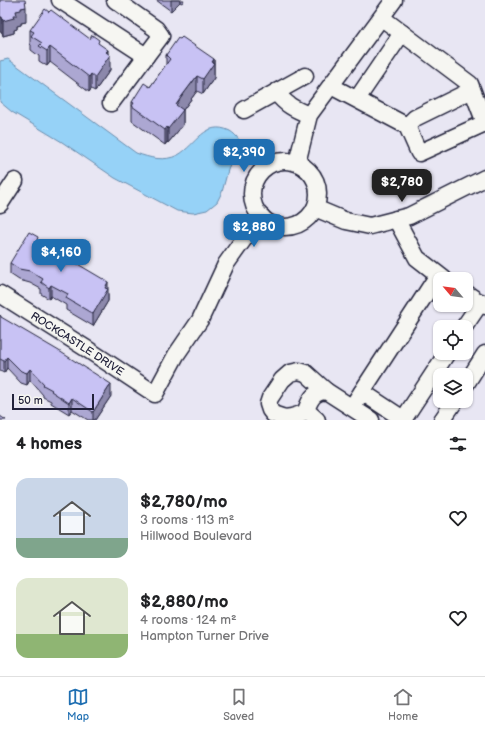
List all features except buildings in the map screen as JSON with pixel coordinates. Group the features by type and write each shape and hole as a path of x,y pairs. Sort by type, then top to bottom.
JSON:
{"street":[{"path":"60,0 146,56"},
{"path":"111,103 161,36 156,29 115,0"},
{"path":"297,163 309,115 394,0"},
{"path":"331,86 407,126 419,153 485,123 477,93 470,84 382,18"},
{"path":"357,99 402,33"},
{"path":"244,110 305,76"},
{"path":"276,92 283,102 293,109 309,115"},
{"path":"407,126 414,118 477,93"},
{"path":"284,161 297,163 311,172 314,178 318,189 318,197 315,208 305,220 293,226 286,227 274,225 262,217 254,203 253,188 260,173 274,163 284,161"},
{"path":"315,208 346,221 370,226 409,216 485,178"},
{"path":"0,204 15,181"},
{"name":"ROCKCASTLE DRIVE","path":"0,294 155,394 176,355 200,320 226,264 262,217"},
{"path":"396,219 416,258 434,272"},
{"path":"352,407 433,289"},
{"path":"470,320 483,304 473,298"},
{"path":"473,373 485,354"},
{"path":"362,392 403,420 442,360"},
{"path":"313,416 285,418 273,414 270,410 268,404 270,398 282,380 290,373 299,371 306,373 326,391 371,420"},
{"path":"313,416 307,408 311,399 319,391 326,391"},
{"path":"442,420 450,408"}],"water":[{"path":"8,59 136,153 141,155 162,159 173,157 184,151 207,131 214,128 221,128 230,131 239,140 242,151 231,163 222,192 217,202 207,210 193,213 177,211 115,178 62,142 12,112 0,102 0,61"}]}
